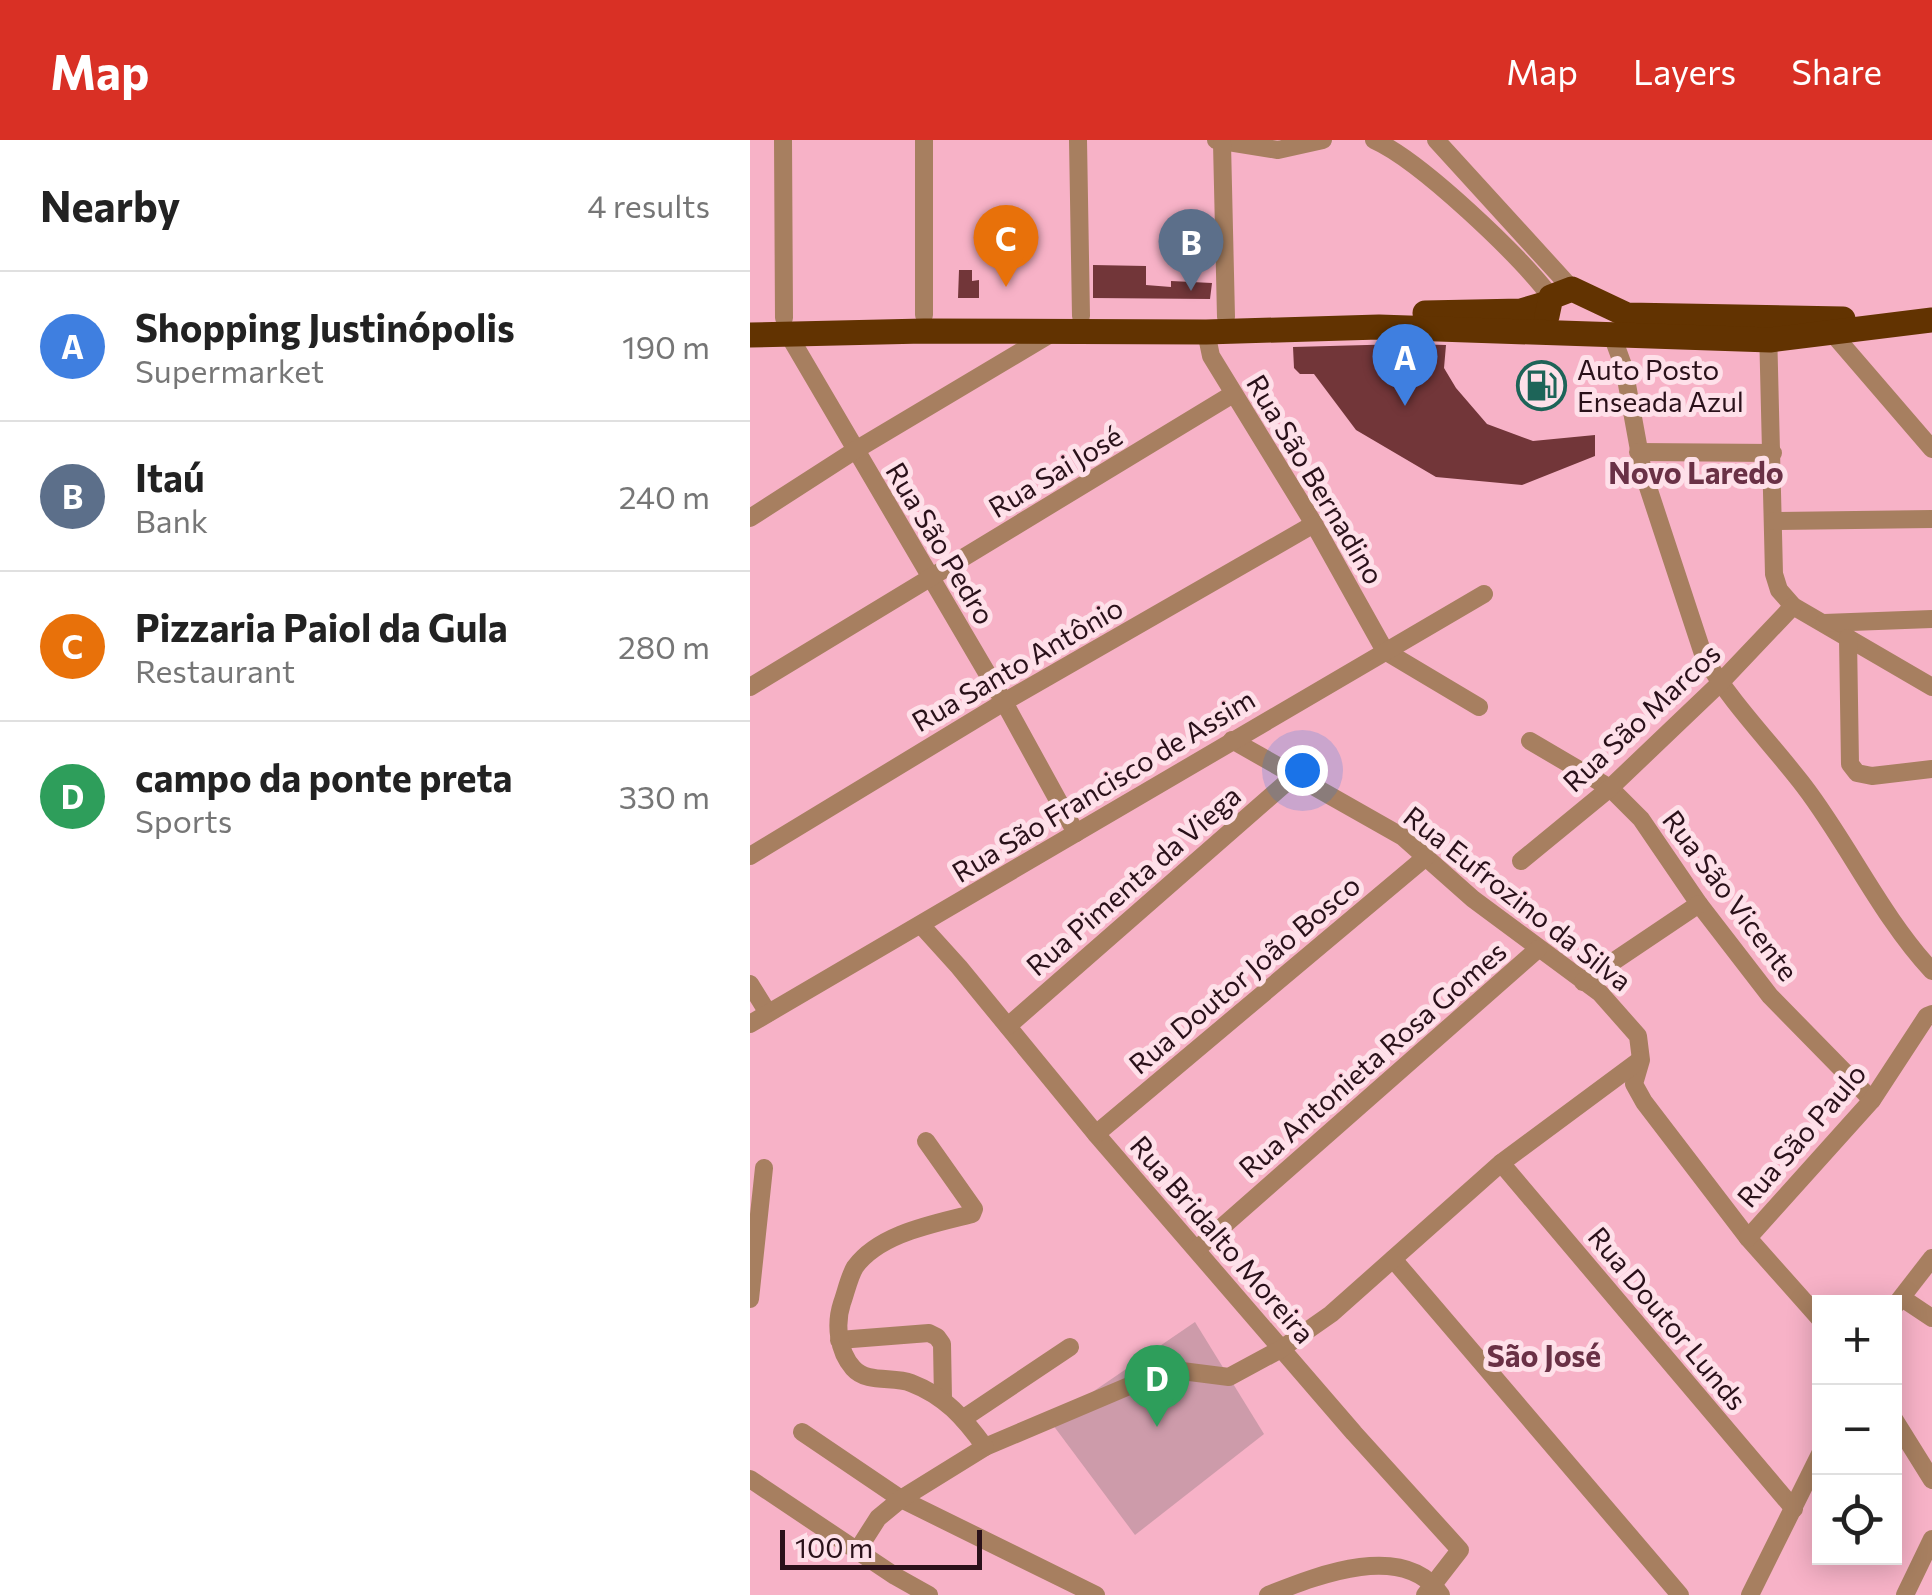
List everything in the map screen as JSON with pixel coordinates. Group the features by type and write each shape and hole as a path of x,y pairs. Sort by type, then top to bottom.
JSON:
{"highway":[{"path":"750,319 786,326 1054,332 1521,311 1563,296 1626,315 1833,334 1932,320"},
{"path":"1563,296 1592,310 1587,323 1569,332"},
{"path":"1563,296 1547,317 1569,332"},
{"path":"750,334 786,326 924,315 1080,316 1216,325 1624,335 1768,329 1932,306"}],"street":[{"path":"783,140 786,326"},
{"path":"924,140 924,315"},
{"path":"1078,140 1080,316"},
{"path":"1219,141 1278,150 1323,140"},
{"path":"1374,140 1394,149 1563,296"},
{"path":"1436,140 1563,296"},
{"name":"Rua São Bernadino","path":"1219,141 1216,325 1211,356 1314,524 1385,651"},
{"name":"Rua São Pedro","path":"786,326 1076,834"},
{"path":"1768,329 1774,574 1779,590 1793,606 1932,687"},
{"path":"750,518 1054,332"},
{"path":"1833,334 1932,449"},
{"path":"1624,335 1624,368 1638,452 1704,658 1719,684 1806,788 1873,893 1931,970"},
{"name":"Rua Sai José","path":"750,687 1233,394"},
{"path":"1638,452 1773,453"},
{"path":"1774,521 1932,519"},
{"name":"Rua Santo Antônio","path":"750,856 1004,702 1314,524"},
{"name":"Rua São Francisco de Assim","path":"750,1024 1484,594"},
{"name":"Rua São Marcos","path":"1521,861 1610,788 1719,684 1793,606"},
{"path":"1824,623 1932,619"},
{"path":"1848,638 1850,764 1857,773 1872,776 1932,769"},
{"path":"1385,651 1479,707"},
{"name":"Rua Eufrozino da Silva","path":"1232,740 1403,837 1473,899 1600,993 1638,1036 1641,1060 1634,1084 1644,1102 1748,1238 1812,1311"},
{"name":"Rua São Vicente","path":"1530,741 1610,788 1641,819 1699,904 1770,996 1872,1100"},
{"name":"Rua Pimenta da Viega","path":"1008,1026 1295,775"},
{"name":"Rua Doutor João Bosco","path":"1096,1134 1427,856"},
{"path":"1584,982 1699,904"},
{"name":"Rua Bridalto Moreira","path":"921,925 1281,1349 1460,1550 1433,1591"},
{"name":"Rua Antonieta Rosa Gomes","path":"1198,1249 1538,950"},
{"path":"750,984 768,1013"},
{"name":"Rua São Paulo","path":"1748,1238 1872,1100 1930,1015"},
{"path":"858,1552 878,1518 984,1447 1155,1375 1174,1370 1229,1377 1281,1349 1330,1314 1500,1163 1641,1060"},
{"path":"926,1141 972,1202 972,1214 884,1242 855,1268 836,1318 840,1340 852,1367 864,1376 907,1381 943,1399 964,1418 984,1447"},
{"name":"Rua Doutor Lunds","path":"1500,1163 1794,1509"},
{"path":"750,1300 764,1168"},
{"path":"1902,1297 1932,1258"},
{"path":"1393,1259 1680,1595"},
{"path":"1902,1304 1932,1318"},
{"path":"840,1340 929,1333 938,1336 942,1344 943,1399"},
{"path":"964,1418 1070,1347"},
{"path":"802,1432 901,1500 1096,1595"},
{"path":"1902,1432 1932,1480"},
{"path":"1750,1595 1812,1471"},
{"path":"750,1479 928,1595"},
{"path":"1905,1595 1932,1539"},
{"path":"1268,1595 1328,1572 1359,1568 1404,1568 1433,1591"}],"shaded area":[{"path":"1195,1322 1264,1434 1135,1535 1050,1421"}],"building":[{"path":"1093,265 1146,266 1146,285 1171,287 1171,281 1212,283 1210,299 1093,298"},
{"path":"959,270 972,270 972,281 979,280 979,298 958,298"},
{"path":"1446,345 1444,368 1487,424 1533,441 1595,435 1595,456 1522,485 1436,477 1356,430 1314,374 1300,374 1294,368 1293,347"}],"place":[{"name":"Pizzaria Paiol da Gula","path":"1006,287"},
{"name":"Itaú","path":"1191,291"},
{"name":"Auto Posto Enseada Azul","path":"1542,385"},
{"name":"Shopping Justinópolis","path":"1405,406"},
{"name":"campo da ponte preta","path":"1157,1427"}],"district":[{"name":"Novo Laredo","path":"1696,471"},
{"name":"São José","path":"1544,1354"}]}
